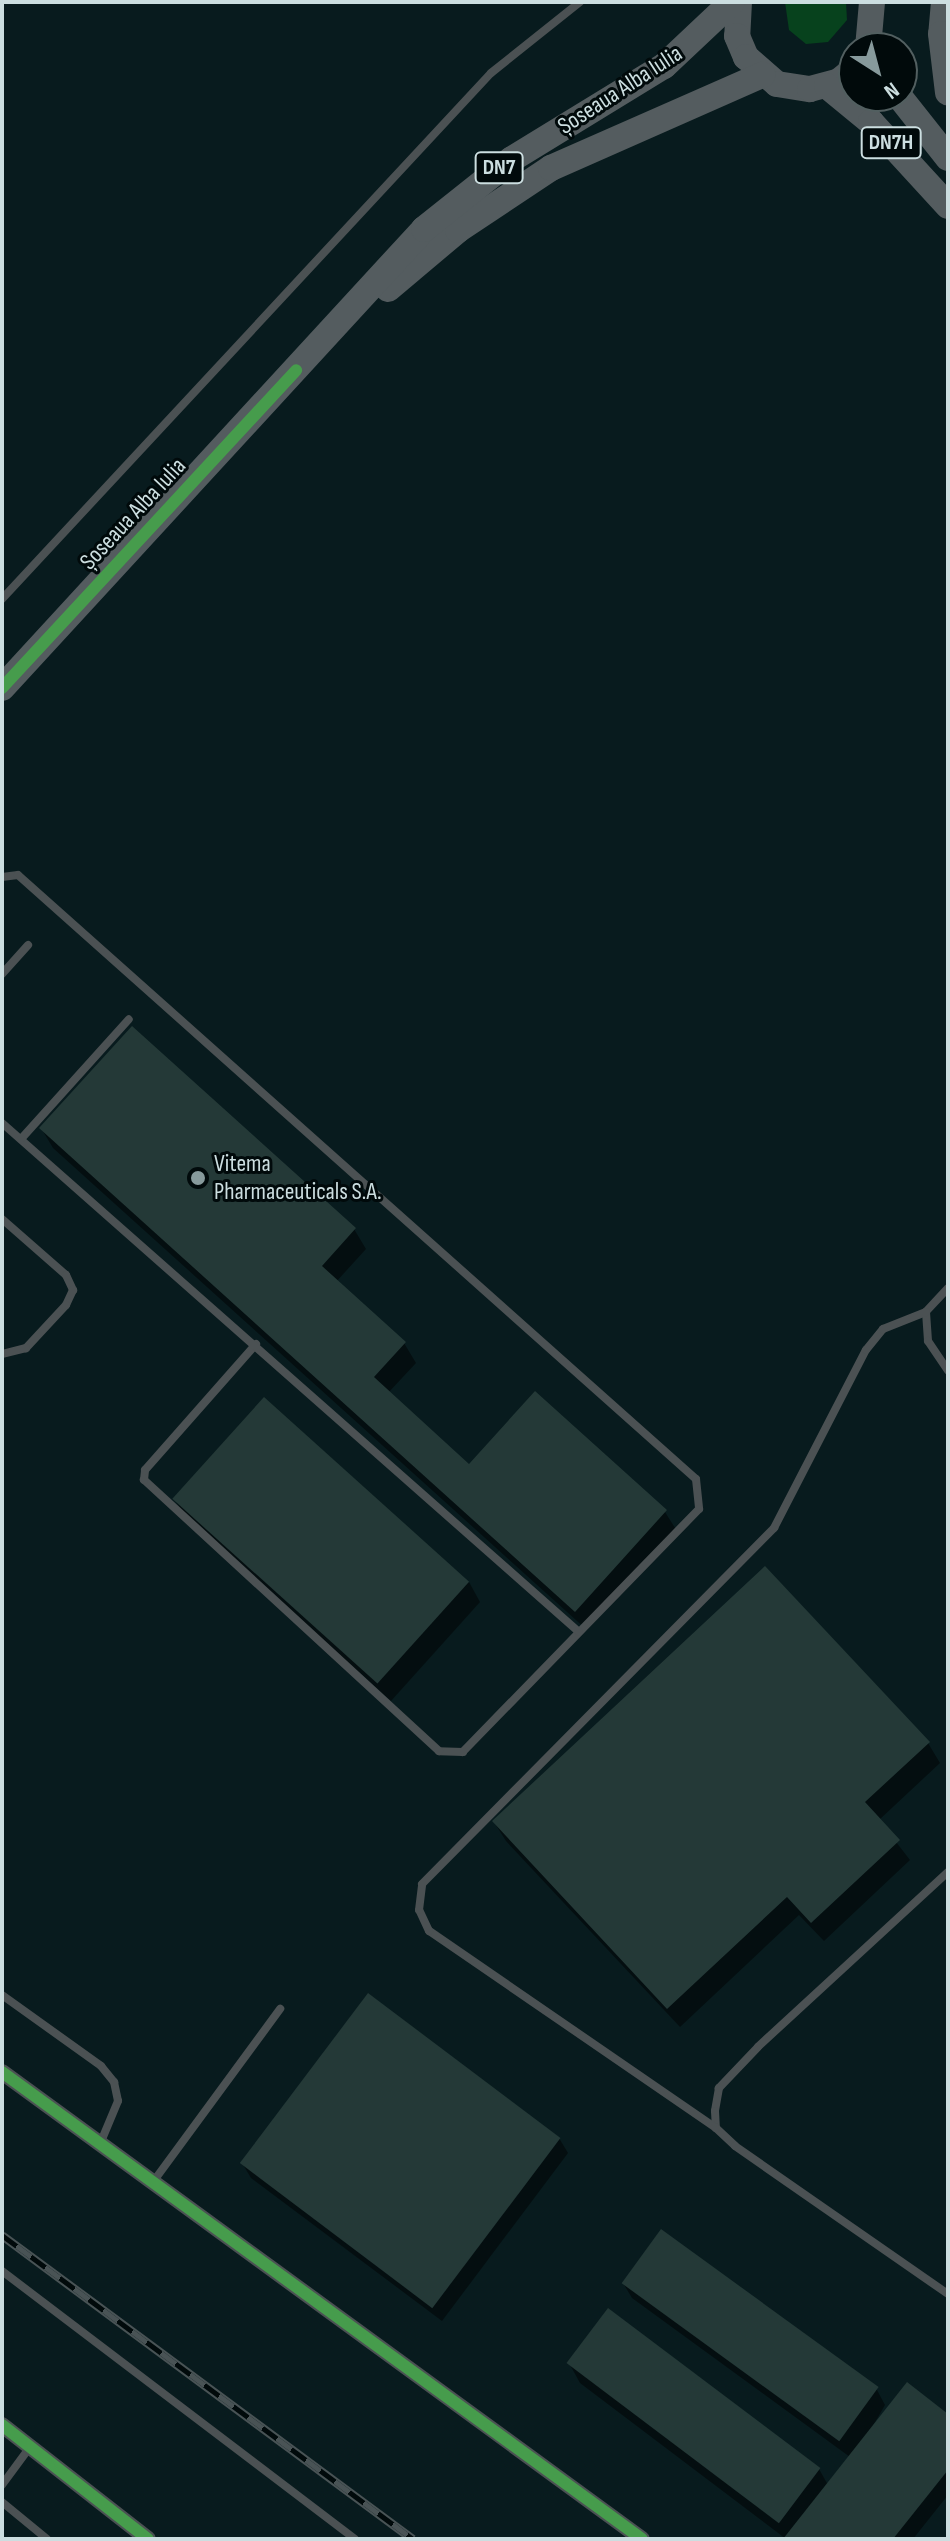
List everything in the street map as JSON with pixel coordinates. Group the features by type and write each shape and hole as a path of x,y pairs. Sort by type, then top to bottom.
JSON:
{"main road":[{"name":"Șoseaua Alba Iulia","path":"2,688 424,229 512,159 664,66 732,2"},
{"path":"739,2 737,36 762,75 793,89 827,86 838,79"},
{"path":"944,2 941,47 948,93"},
{"path":"872,32 876,6"},
{"name":"Șoseaua Alba Iulia","path":"296,370 418,262 524,184 638,125 762,75"},
{"name":"DN7H","path":"827,86 871,122 948,206"},
{"name":"DN7H","path":"912,112 948,158"}],"street":[{"path":"2,2072 642,2539"},
{"path":"2,2425 148,2539"}],"lane":[{"path":"2,599 491,73 580,2"},
{"path":"2,877 18,875 696,1479 699,1509 463,1752 439,1751 144,1480 145,1470 256,1344"},
{"path":"2,974 28,945"},
{"path":"21,1139 129,1019"},
{"path":"2,1123 579,1632"},
{"path":"2,1219 66,1275 73,1290 66,1305 26,1348 2,1354"},
{"path":"948,1288 926,1312 883,1329 866,1350 774,1528 422,1884 419,1910 429,1931 716,2128 948,2294"},
{"path":"926,1312 928,1341 948,1371"},
{"path":"716,2128 719,2088 948,1872"},
{"path":"2,1995 101,2066 114,2082 118,2101 100,2145"},
{"path":"152,2183 280,2009"},
{"path":"2,2271 355,2539"},
{"path":"2,2485 31,2446"},
{"path":"2,2502 47,2539"}],"green space":[{"path":"785,2 846,2 847,20 828,42 806,44 789,30"}],"building":[{"name":"Vitema Pharmaceuticals S.A.","path":"132,1026 356,1228 322,1266 406,1342 374,1377 469,1464 535,1391 667,1510 575,1612 39,1128"},
{"path":"264,1397 469,1582 377,1683 172,1499"},
{"path":"765,1566 930,1742 865,1802 900,1840 811,1923 787,1897 667,2009 492,1821"},
{"path":"368,1993 560,2138 432,2308 240,2163"},
{"path":"661,2229 879,2387 839,2441 622,2283"},
{"path":"608,2308 820,2468 779,2523 566,2363"},
{"path":"907,2382 948,2414 948,2470 893,2539 783,2539"}],"railway":[{"path":"2,2235 413,2539"}],"cycle path":[{"path":"2,688 296,370"},
{"path":"2,2072 642,2539"},
{"path":"2,2425 148,2539"}],"place":[{"name":"Vitema Pharmaceuticals S.A.","path":"198,1178"}]}
